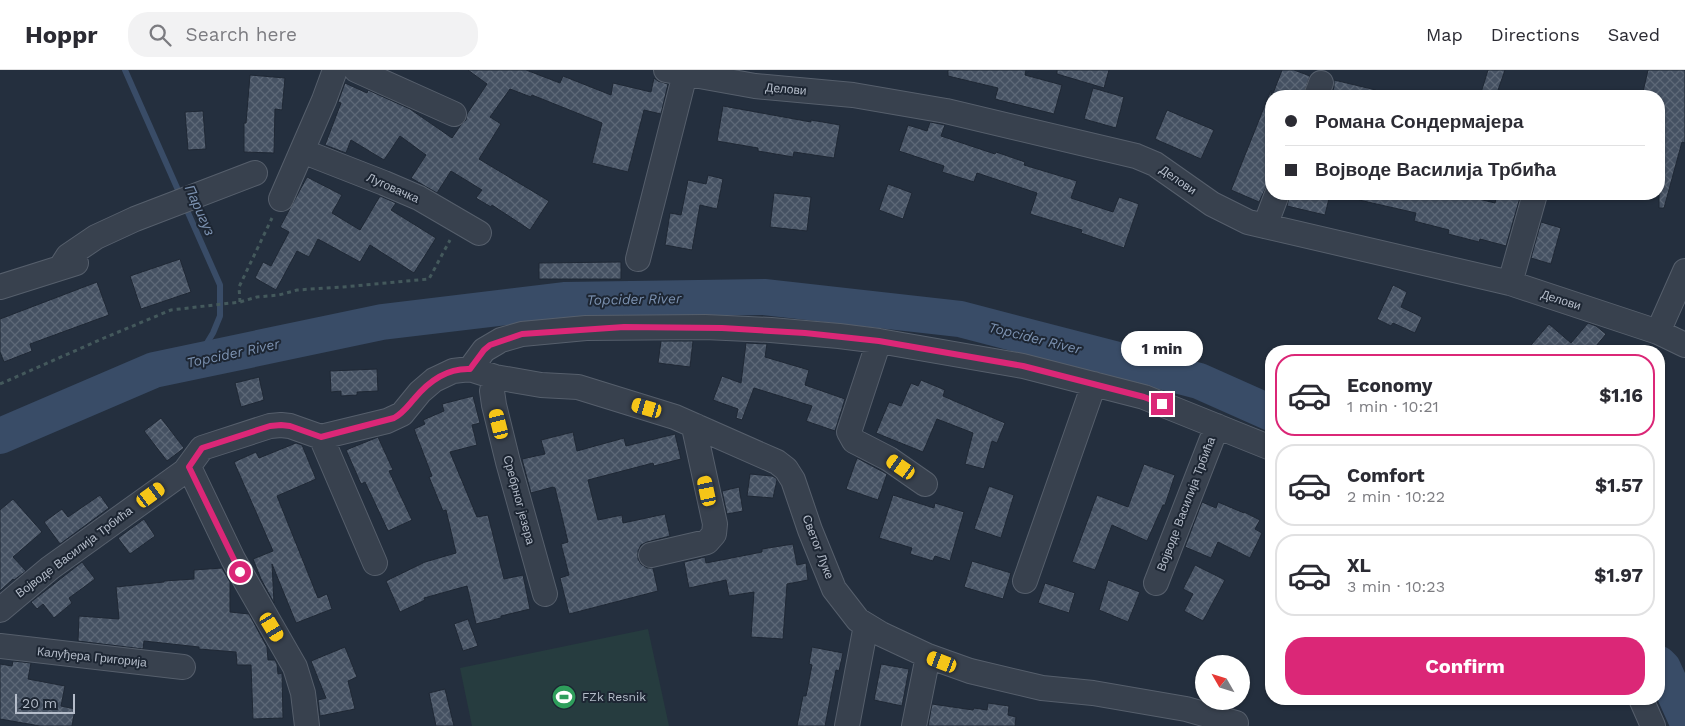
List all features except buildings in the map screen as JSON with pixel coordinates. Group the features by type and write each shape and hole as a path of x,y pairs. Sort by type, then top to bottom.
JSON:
{"street":[{"path":"281,199 335,70"},
{"path":"356,70 454,114"},
{"name":"Делови","path":"638,259 676,72 756,86 853,95 946,111 1136,156 1155,164 1212,204 1248,222 1510,283 1658,332 1685,344"},
{"name":"Луговачка","path":"302,151 384,182 419,198 470,228"},
{"path":"61,268 68,256 96,237 135,219 255,173"},
{"path":"1264,226 1275,200"},
{"path":"1510,283 1533,200"},
{"path":"0,288 89,259"},
{"path":"1658,332 1685,271"},
{"name":"Војводе Василија Трбића","path":"470,369 484,350 500,340 522,334 586,328 664,327 762,330 839,336 879,341 1023,366 1094,384 1144,397 1265,446"},
{"path":"879,341 849,432 854,441 889,459 925,484"},
{"path":"375,563 321,437 394,418 402,414 420,392 434,380 453,371 470,369"},
{"name":"Светог Луке","path":"470,369 495,377 541,385 578,387 675,416 777,462 786,469 793,480 813,539 834,589 853,614 866,625 928,656 970,671 1042,688 1093,693 1186,709 1236,723"},
{"name":"Сребрног језера","path":"495,377 492,391 494,405 545,594"},
{"path":"1025,581 1094,384"},
{"name":"Војводе Василија Трбића","path":"0,610 50,568 189,467 202,448 270,426 290,426 321,437"},
{"path":"651,555 707,542 714,534 714,524 695,432 696,426"},
{"name":"Војводе Василија Трбића","path":"1156,583 1217,426"},
{"path":"189,467 233,559 296,667 304,693 307,726"},
{"path":"847,726 866,625"},
{"name":"Калуђера Григорија","path":"0,646 183,667"},
{"path":"914,726 928,656"},
{"path":"1643,705 1653,726"}],"path":[{"path":"240,302 239,287 281,199"},
{"path":"0,384 171,310 240,302 297,290 429,279 470,228"}],"green space":[{"name":"FZk Resnik","path":"648,629 669,726 472,726 460,668"}],"waterway":[{"name":"Паригуз","path":"125,70 220,285 220,316 213,333 196,361"},
{"name":"Topcider River","path":"0,436 154,370 382,322 564,300 764,297 960,319 1199,381 1265,410"},
{"name":"Topcider River","path":"1665,672 1685,717"}],"place":[{"name":"FZk Resnik","path":"564,697"}],"route":[{"path":"240,572 189,467 202,448 270,426 290,426 321,437 386,421 402,414 420,392 434,380 453,371 470,369 490,345 522,334 586,328 705,327 839,336 879,341 1023,366 1144,397 1162,404"}]}
